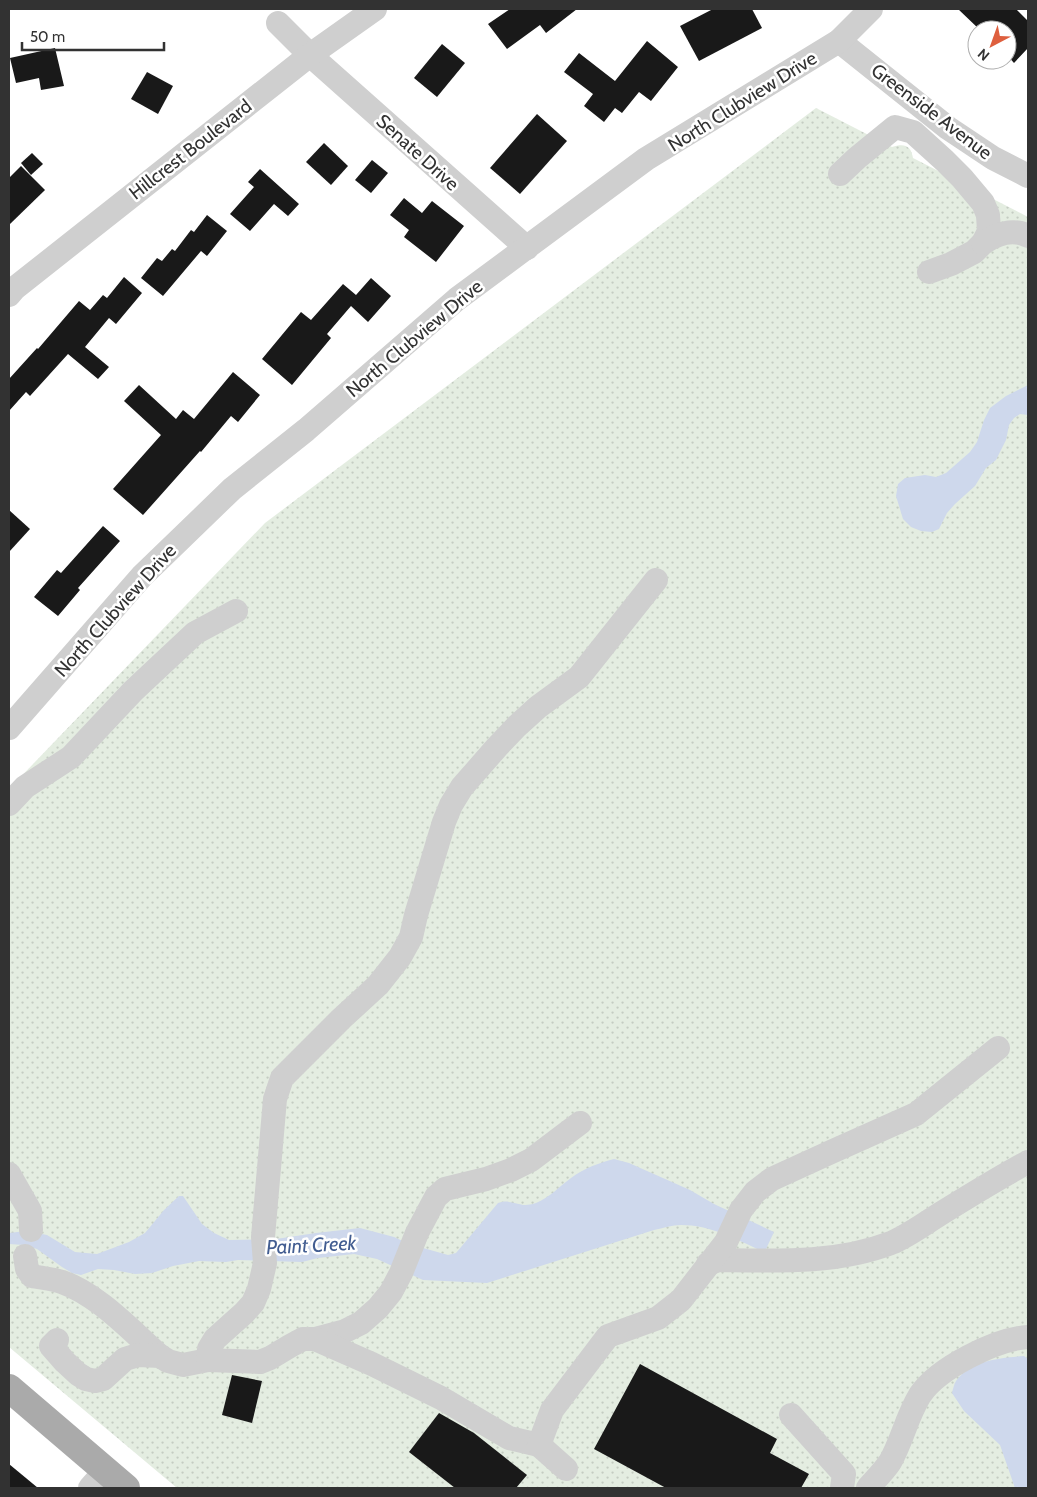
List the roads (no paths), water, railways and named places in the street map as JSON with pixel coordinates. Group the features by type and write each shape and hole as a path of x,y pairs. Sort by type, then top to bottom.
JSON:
{"main road":[{"path":"9,1388 98,1480 126,1488"}],"street":[{"name":"Hillcrest Boulevard","path":"9,295 15,288 310,55 375,9"},
{"name":"North Clubview Drive","path":"9,728 142,576 232,488 306,430 457,299 646,159 839,41 871,9"},
{"name":"Senate Drive","path":"278,23 310,55 527,248"},
{"name":"Greenside Avenue","path":"839,41 948,128 993,158 1028,176"},
{"path":"840,174 895,127 913,132 962,178 983,203 988,215 988,231 983,243"},
{"path":"929,272 964,258 992,237 1015,232 1028,236"},
{"path":"208,1360 209,1349 215,1339 253,1303 259,1289 265,1263 262,1236 274,1099 282,1078 378,985 400,957 411,937 444,822 451,805 462,787 524,720 583,673 656,580"},
{"path":"9,804 25,787 71,757 133,691 195,633 236,611"},
{"path":"539,1445 552,1410 608,1336 658,1318 680,1300 726,1242 741,1210 756,1192 772,1179 916,1114 998,1048"},
{"path":"22,1268 62,1282 87,1294 168,1361 184,1365 208,1360 260,1362 304,1339 315,1339 345,1331 361,1322 378,1308 391,1292 401,1273 416,1232 436,1197 445,1189 486,1179 531,1160 580,1123"},
{"path":"708,1264 718,1260 802,1260 844,1257 870,1250 893,1242 1028,1162"},
{"path":"9,1175 30,1211 31,1230"},
{"path":"868,1488 890,1462 920,1395 935,1379 971,1355 1003,1342 1028,1337"},
{"path":"315,1339 372,1364 432,1394 509,1438 539,1445 566,1469"},
{"path":"56,1340 51,1346 65,1362 86,1379 94,1381 103,1379 125,1360 138,1355 160,1356"},
{"path":"791,1415 844,1474 842,1488"}],"water":[{"path":"1028,385 1028,415 1020,414 1014,418 1009,425 1006,440 996,460 986,468 975,486 947,513 939,529 932,532 921,531 911,527 903,519 896,496 898,484 905,478 925,475 936,477 946,473 970,452 977,442 990,408 1006,396"},
{"name":"Paint Creek","path":"614,1159 629,1163 690,1190 714,1204 774,1232 766,1249 760,1250 722,1233 702,1227 681,1225 654,1230 487,1283 423,1280 377,1259 354,1254 318,1258 302,1262 199,1261 173,1266 152,1273 135,1274 98,1269 81,1275 72,1273 37,1249 24,1245 9,1244 9,1233 26,1231 47,1235 75,1252 97,1254 129,1242 145,1233 164,1210 179,1196 183,1196 202,1224 214,1233 229,1240 276,1239 360,1228 448,1255 456,1253 498,1203 506,1202 525,1205 536,1203 550,1195 581,1171"},
{"path":"1024,1356 1028,1359 1028,1488 1015,1488 1000,1445 964,1411 952,1393 956,1381 962,1374 978,1364"}]}
